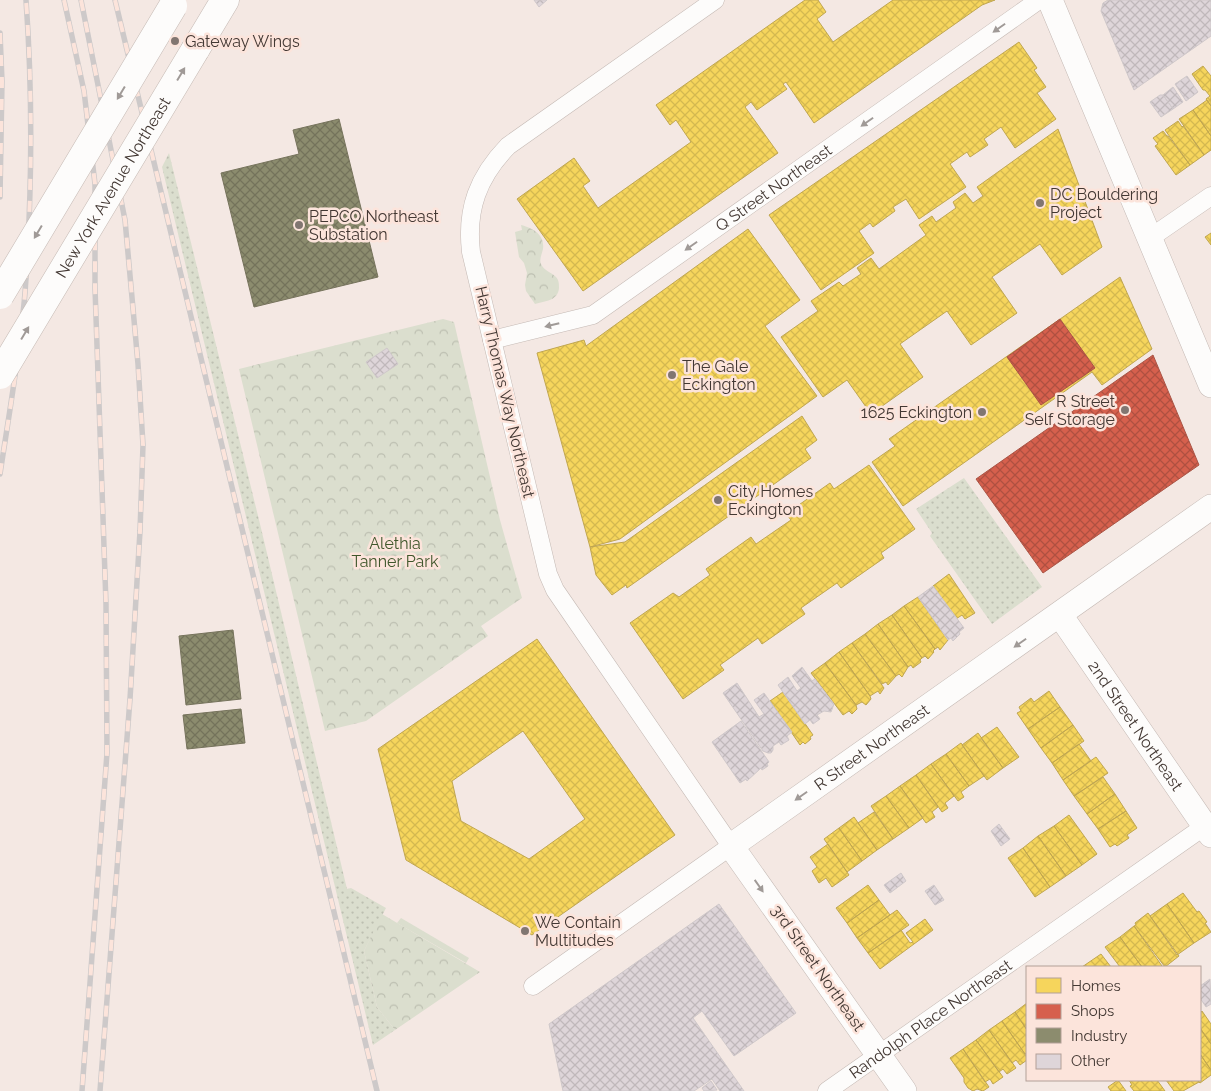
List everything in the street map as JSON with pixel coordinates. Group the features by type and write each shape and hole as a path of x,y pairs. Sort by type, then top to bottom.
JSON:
{"highway":[{"name":"New York Avenue Northeast","path":"0,375 225,0"},
{"path":"0,295 175,3"}],"street":[{"name":"Harry Thomas Way Northeast","path":"715,0 521,136 502,152 487,172 473,202 470,236 471,252 548,574 554,590 731,846"},
{"name":"Q Street Northeast","path":"492,340 593,315 1039,0"},
{"path":"1050,0 1211,385"},
{"path":"1150,238 1211,196"},
{"name":"R Street Northeast","path":"533,986 1211,507"},
{"name":"2nd Street Northeast","path":"1060,615 1208,830"},
{"name":"Randolph Place Northeast","path":"827,1091 1208,830"},
{"name":"3rd Street Northeast","path":"731,846 904,1091"}],"green space":[{"path":"169,153 347,889 351,888 386,908 364,951 377,1007 395,1030 373,1045 162,167"},
{"path":"521,225 534,230 540,236 543,244 540,258 541,264 558,281 558,292 550,300 535,304 526,291 527,273 524,263 519,257 515,232 522,230"},
{"name":"Alethia Tanner Park","path":"443,319 454,322 500,520 522,598 481,626 488,636 366,721 325,731 239,369"},
{"path":"964,478 1042,587 992,624 930,536 932,533 916,509"},
{"path":"382,914 480,972 395,1030 377,1007 364,951"},
{"path":"401,918 469,958 466,963 397,923"}],"building: Homes":[{"path":"805,0 818,0 826,12 817,19 833,42 893,0 995,0 982,5 814,123 786,82 783,84 787,89 757,110 751,102 745,107 778,153 583,291 517,199 574,158 590,181 583,186 598,208 691,142 676,120 670,125 656,105"},
{"path":"1019,42 1037,68 1034,70 1046,87 1037,93 1056,119 1015,148 1001,127 984,139 988,145 970,157 967,152 950,164 966,187 919,219 906,199 893,207 895,211 873,227 870,223 859,231 874,253 821,290 769,215"},
{"path":"1203,66 1211,76 1211,106 1206,99 1210,96 1203,90 1192,74"},
{"path":"1207,100 1211,106 1211,136 1193,110"},
{"path":"1193,110 1211,136 1211,150 1204,155 1179,119"},
{"path":"1178,121 1204,155 1190,165 1165,130"},
{"path":"1058,129 1102,247 1062,275 1040,244 992,277 1017,313 971,345 947,311 900,344 923,377 871,414 847,380 823,397 781,337 818,311 811,301 839,282 843,286 861,274 857,268 871,258 879,269 926,235 919,225 932,216 936,222 956,208 953,202 965,193 973,203 983,196 977,187"},
{"path":"1163,131 1190,165 1176,175 1155,146 1158,144 1153,138"},
{"name":"The Gale Eckington","path":"748,229 800,300 765,326 817,396 620,539 590,547 537,353 584,340 586,346"},
{"path":"1211,233 1211,245 1205,237"},
{"name":"1625 Eckington","path":"1120,277 1152,349 1102,385 1092,372 903,506 872,462 895,446 889,439"},
{"name":"City Homes Eckington","path":"802,416 817,440 805,449 811,458 627,588 626,585 612,595 596,575 590,547 625,542"},
{"path":"869,465 915,529 881,553 884,558 841,588 837,583 801,608 805,614 762,644 758,638 720,665 724,670 683,699 630,623 673,593 679,597 710,575 706,569 751,537 756,544 791,520 786,514 830,483 834,489"},
{"path":"949,574 975,613 965,619 962,615 956,619 933,586"},
{"path":"918,597 948,640 940,650 938,647 935,649 904,606"},
{"path":"904,606 935,649 928,659 925,656 922,658 892,615"},
{"path":"892,615 922,658 921,662 913,668 911,665 908,667 878,624"},
{"path":"878,624 908,667 902,677 899,674 896,676 865,634"},
{"path":"865,634 896,676 888,685 886,682 882,684 852,643"},
{"path":"537,639 675,835 532,935 406,860 378,749","holes":["523,731 585,819 529,859 461,821 452,781"]},
{"path":"852,643 884,688 880,694 878,691 870,696 839,652"},
{"path":"839,652 870,696 871,699 866,705 862,702 856,705 825,663"},
{"path":"825,663 856,705 857,709 852,714 849,711 843,715 811,673"},
{"path":"1049,691 1060,707 1028,729 1017,713 1021,711 1019,707 1031,698 1034,702"},
{"path":"783,692 813,735 805,744 803,742 800,745 770,701"},
{"path":"1060,707 1073,725 1041,748 1028,729"},
{"path":"1073,725 1084,741 1052,763 1041,748"},
{"path":"997,727 1019,757 1003,768 981,738"},
{"path":"978,733 1003,768 987,780 962,745"},
{"path":"961,743 984,776 969,786 946,754"},
{"path":"1079,744 1091,761 1063,780 1052,763"},
{"path":"946,754 969,786 961,792 964,797 958,801 931,764"},
{"path":"1096,757 1108,773 1074,796 1063,780"},
{"path":"931,764 954,796 945,803 948,808 942,812 916,775"},
{"path":"916,775 938,807 932,812 935,817 926,823 900,786"},
{"path":"1103,777 1115,794 1087,814 1074,796"},
{"path":"900,786 923,818 909,828 886,796"},
{"path":"1115,794 1126,811 1098,829 1087,814"},
{"path":"886,796 909,828 893,839 871,806"},
{"path":"1126,811 1137,828 1127,835 1129,838 1117,846 1115,844 1110,847 1098,829"},
{"path":"874,812 893,839 877,850 858,823"},
{"path":"1069,815 1097,854 1082,865 1054,826"},
{"path":"854,817 877,850 862,861 839,828"},
{"path":"1054,826 1082,865 1066,876 1038,836"},
{"path":"839,828 862,861 847,872 824,839"},
{"path":"1038,836 1066,876 1050,887 1023,848"},
{"path":"828,844 849,875 832,887 826,878 819,883 812,871 817,867 810,857"},
{"path":"1023,848 1050,887 1035,897 1008,858"},
{"path":"868,885 879,900 847,923 836,908"},
{"path":"1183,893 1207,922 1205,923 1211,932 1194,943 1167,904"},
{"path":"879,900 890,915 857,938 847,923"},
{"path":"1167,904 1194,943 1177,955 1150,916"},
{"path":"897,910 909,925 868,953 857,938"},
{"path":"1148,913 1179,956 1164,966 1134,926 1136,925 1135,923"},
{"path":"925,919 933,930 880,969 868,953 901,930 910,943 913,942 906,933"},
{"path":"1134,926 1162,966 1141,966 1120,937"},
{"path":"1120,937 1141,966 1119,966 1105,947"},
{"path":"1101,954 1110,966 1083,966"},
{"path":"1026,1004 1026,1028 1015,1012"},
{"path":"1015,1012 1026,1028 1026,1054 1025,1054 1002,1021"},
{"path":"1201,1012 1211,1024 1211,1044 1201,1029"},
{"path":"1002,1021 1026,1056 1026,1061 1020,1065 1016,1060 1012,1063 989,1030"},
{"path":"1201,1029 1211,1044 1211,1070 1201,1055"},
{"path":"989,1030 1016,1068 1007,1074 1003,1069 999,1072 976,1040"},
{"path":"976,1040 1003,1077 993,1084 990,1079 985,1082 963,1049"},
{"path":"963,1049 989,1087 983,1091 977,1089 973,1091 968,1088 964,1078 950,1058"},
{"path":"1201,1055 1211,1070 1211,1075 1200,1083 1198,1081 1201,1081"},
{"path":"1119,1081 1126,1091 1111,1091 1108,1087"},
{"path":"1130,1081 1158,1081 1165,1091 1134,1091 1130,1086 1132,1085"},
{"path":"1167,1081 1199,1082 1183,1091 1174,1091"}],"building: Shops":[{"path":"1060,319 1095,368 1041,405 1007,357"},
{"name":"R Street Self Storage","path":"1153,355 1199,465 1043,573 976,479"}],"building: Industry":[{"name":"PEPCO Northeast Substation","path":"339,119 378,277 254,307 221,173 299,154 293,130"},
{"path":"233,630 241,699 186,705 179,636"},
{"path":"241,709 245,743 187,749 183,715"}],"building: Other":[{"path":"534,0 547,0 539,7"},
{"path":"1108,0 1211,0 1211,36 1134,90 1101,11 1103,3"},
{"path":"1187,76 1198,92 1186,101 1175,84"},
{"path":"1173,87 1183,102 1173,109 1163,95"},
{"path":"1163,95 1173,109 1161,117 1150,102"},
{"path":"387,348 398,364 377,378 366,362"},
{"path":"933,586 964,628 953,641 951,638 948,640 918,597"},
{"path":"802,667 812,681 815,679 834,704 831,712 824,711 817,715 820,719 813,724 810,720 805,724 778,685 788,677 797,691 801,688 792,676"},
{"path":"737,683 759,717 764,714 754,700 764,693 792,732 787,736 789,740 781,745 779,742 773,746 771,753 763,751 723,693"},
{"path":"741,721 769,762 768,766 762,770 761,768 747,781 746,779 740,783 712,742"},
{"path":"999,824 1010,839 1001,846 991,831"},
{"path":"901,873 906,881 890,893 884,885"},
{"path":"934,885 944,900 935,905 925,891"},
{"path":"719,904 796,1013 734,1056 702,1011 693,1018 744,1091 720,1091 712,1079 694,1091 563,1091 549,1024"},
{"path":"1210,979 1211,1004 1206,1007 1201,1000 1201,985"},
{"path":"711,1081 717,1090 704,1091 702,1088"}],"railway":[{"path":"0,474 14,384 25,293 31,110 26,0"},
{"path":"64,0 84,91 95,184 95,288 106,604 107,753 82,1091"},
{"path":"81,0 125,220 143,445 130,699 100,1091"},
{"path":"115,0 377,1091"},
{"path":"0,33 2,81 0,197"}],"place":[{"name":"Gateway Wings","path":"175,41"},
{"name":"DC Bouldering Project","path":"1040,203"},
{"name":"PEPCO Northeast Substation","path":"299,225"},
{"name":"The Gale Eckington","path":"672,375"},
{"name":"R Street Self Storage","path":"1125,410"},
{"name":"1625 Eckington","path":"982,412"},
{"name":"City Homes Eckington","path":"718,500"},
{"name":"We Contain Multitudes","path":"525,931"}]}
